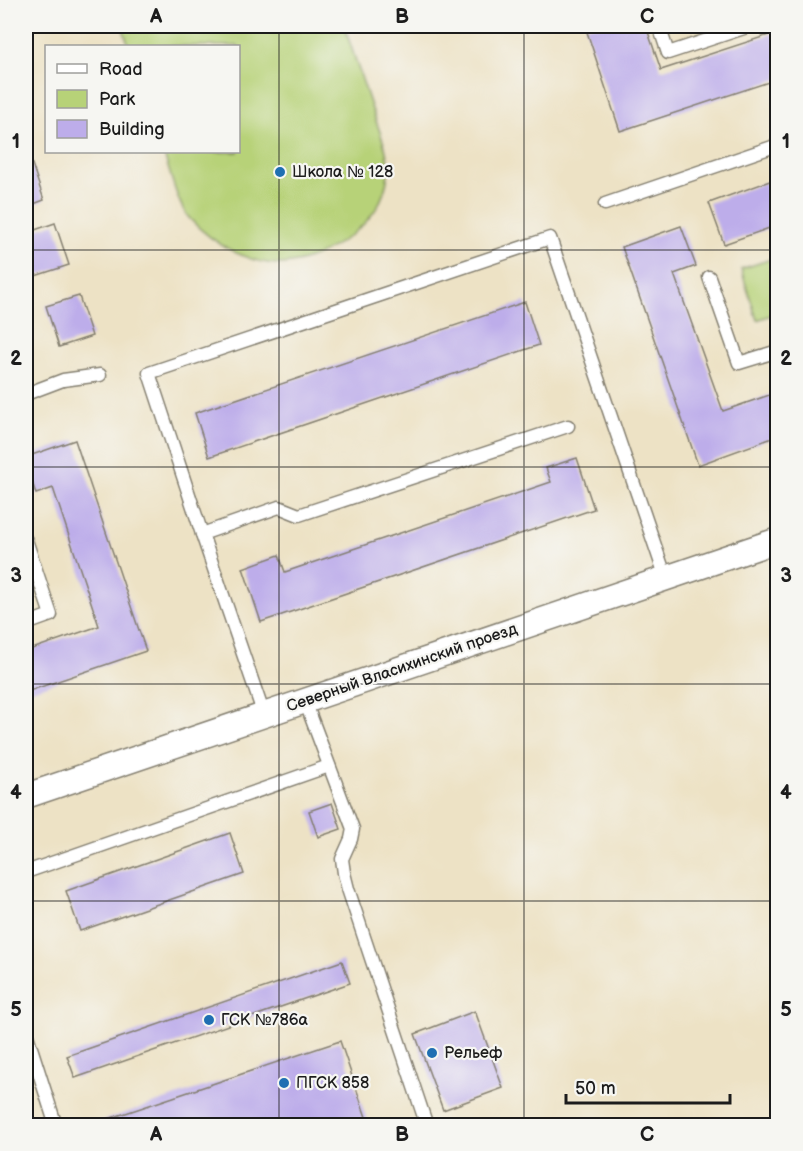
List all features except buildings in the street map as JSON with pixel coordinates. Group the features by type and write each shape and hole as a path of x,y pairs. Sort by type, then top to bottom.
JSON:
{"street":[{"name":"Северный Власихинский проезд","path":"26,796 777,540"}],"lane":[{"path":"659,26 668,53 750,26"},
{"path":"605,204 777,145"},
{"path":"264,715 149,373 550,238 666,578"},
{"path":"709,277 739,363 777,351"},
{"path":"26,394 63,381 100,375"},
{"path":"202,534 279,507 299,515 568,426"},
{"path":"26,540 51,615 26,624"},
{"path":"305,701 352,829 351,839 342,859 344,873 427,1125"},
{"path":"26,872 329,766"},
{"path":"26,1032 56,1125"}],"green space":[{"path":"122,26 344,26 384,142 387,158 388,174 384,193 370,218 356,231 328,250 314,257 291,263 277,264 249,258 210,237 185,213 163,153 240,153 240,45 129,45"},
{"path":"777,257 777,313 757,320 741,269"}],"place":[{"name":"Школа № 128","path":"280,172"},
{"name":"ГСК №786а","path":"209,1020"},
{"name":"Рельеф","path":"432,1053"},
{"name":"ПГСК 858","path":"284,1083"}]}
